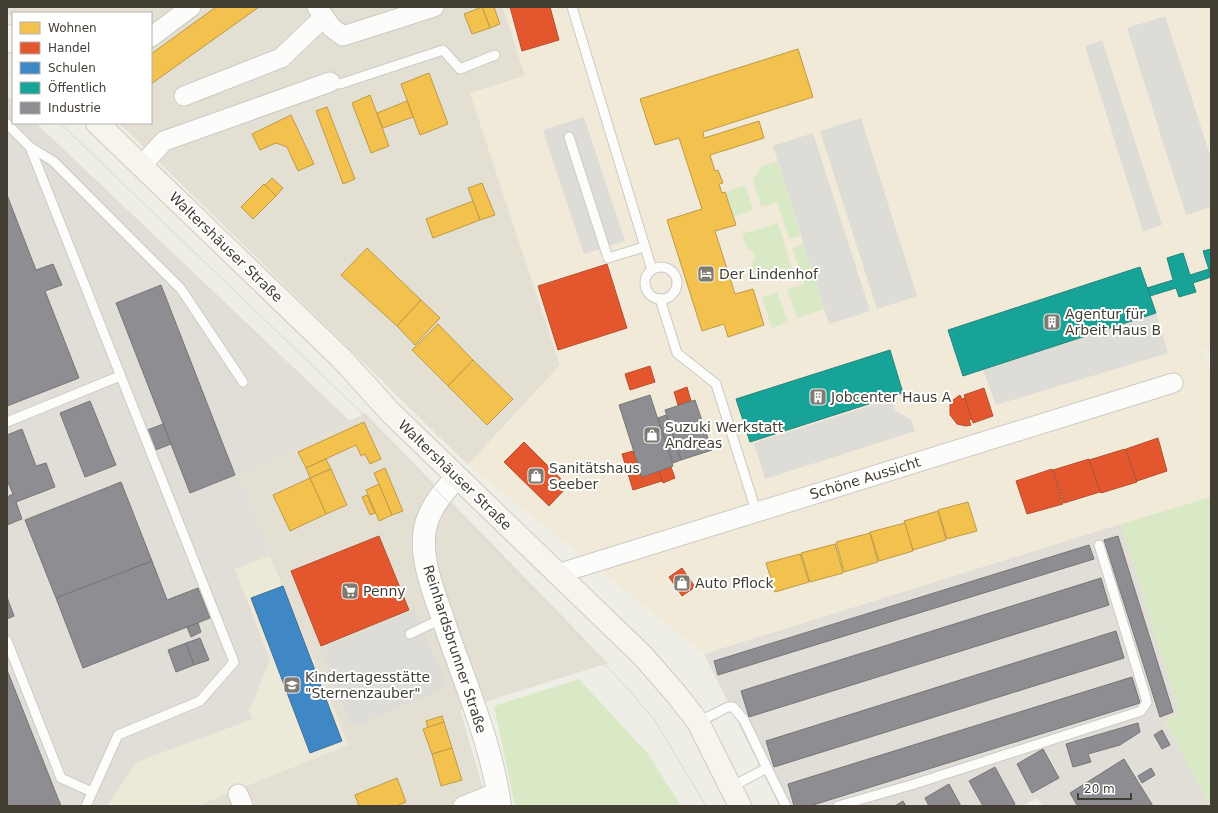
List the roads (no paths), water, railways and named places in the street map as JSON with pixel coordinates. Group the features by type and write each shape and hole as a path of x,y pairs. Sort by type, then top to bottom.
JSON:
{"main road":[{"name":"Waltershäuser Straße","path":"98,124 342,359 391,412 642,656 677,695 698,722 735,796"}],"street":[{"path":"152,36 191,7"},
{"path":"184,96 280,58 321,12 332,28 343,36 434,7"},
{"path":"141,166 164,141 330,82"},
{"name":"Schöne Aussicht","path":"557,574 756,511 1173,383"},
{"name":"Reinhardsbrunner Straße","path":"457,477 438,499 431,512 424,536 428,569 486,746 499,799"},
{"path":"463,806 499,799"}],"lane":[{"path":"572,7 652,270"},
{"path":"330,82 340,84 443,50 460,68 495,55"},
{"path":"7,124 30,147 53,161 182,289 243,382"},
{"path":"569,137 608,258 644,247"},
{"path":"30,147 234,662 200,701 118,735 86,806"},
{"path":"663,267 672,271 676,278 676,288 671,296 660,299 653,297 647,291 644,283 647,274 654,268 663,267"},
{"path":"660,299 676,353 716,384 756,511"},
{"path":"7,422 120,376"},
{"path":"838,806 911,785 1141,712 1146,702 1145,695 1099,545"},
{"path":"410,634 443,618"},
{"path":"7,641 61,778 92,792"},
{"path":"698,722 724,709 733,707 744,720 786,806"},
{"path":"735,796 767,768"}],"tram line":[{"path":"7,72 12,77"},
{"path":"61,124 370,421 619,679 654,719 706,806"}],"place":[{"name":"Der Lindenhof","path":"706,274"},
{"name":"Agentur für Arbeit Haus B","path":"1052,322"},
{"name":"Jobcenter Haus A","path":"818,397"},
{"name":"Suzuki Werkstatt Andreas","path":"652,435"},
{"name":"Sanitätshaus Seeber","path":"536,476"},
{"name":"Auto Pflock","path":"682,583"},
{"name":"Penny","path":"350,591"},
{"name":"Kindertagesstätte \"Sternenzauber\"","path":"292,685"}]}
